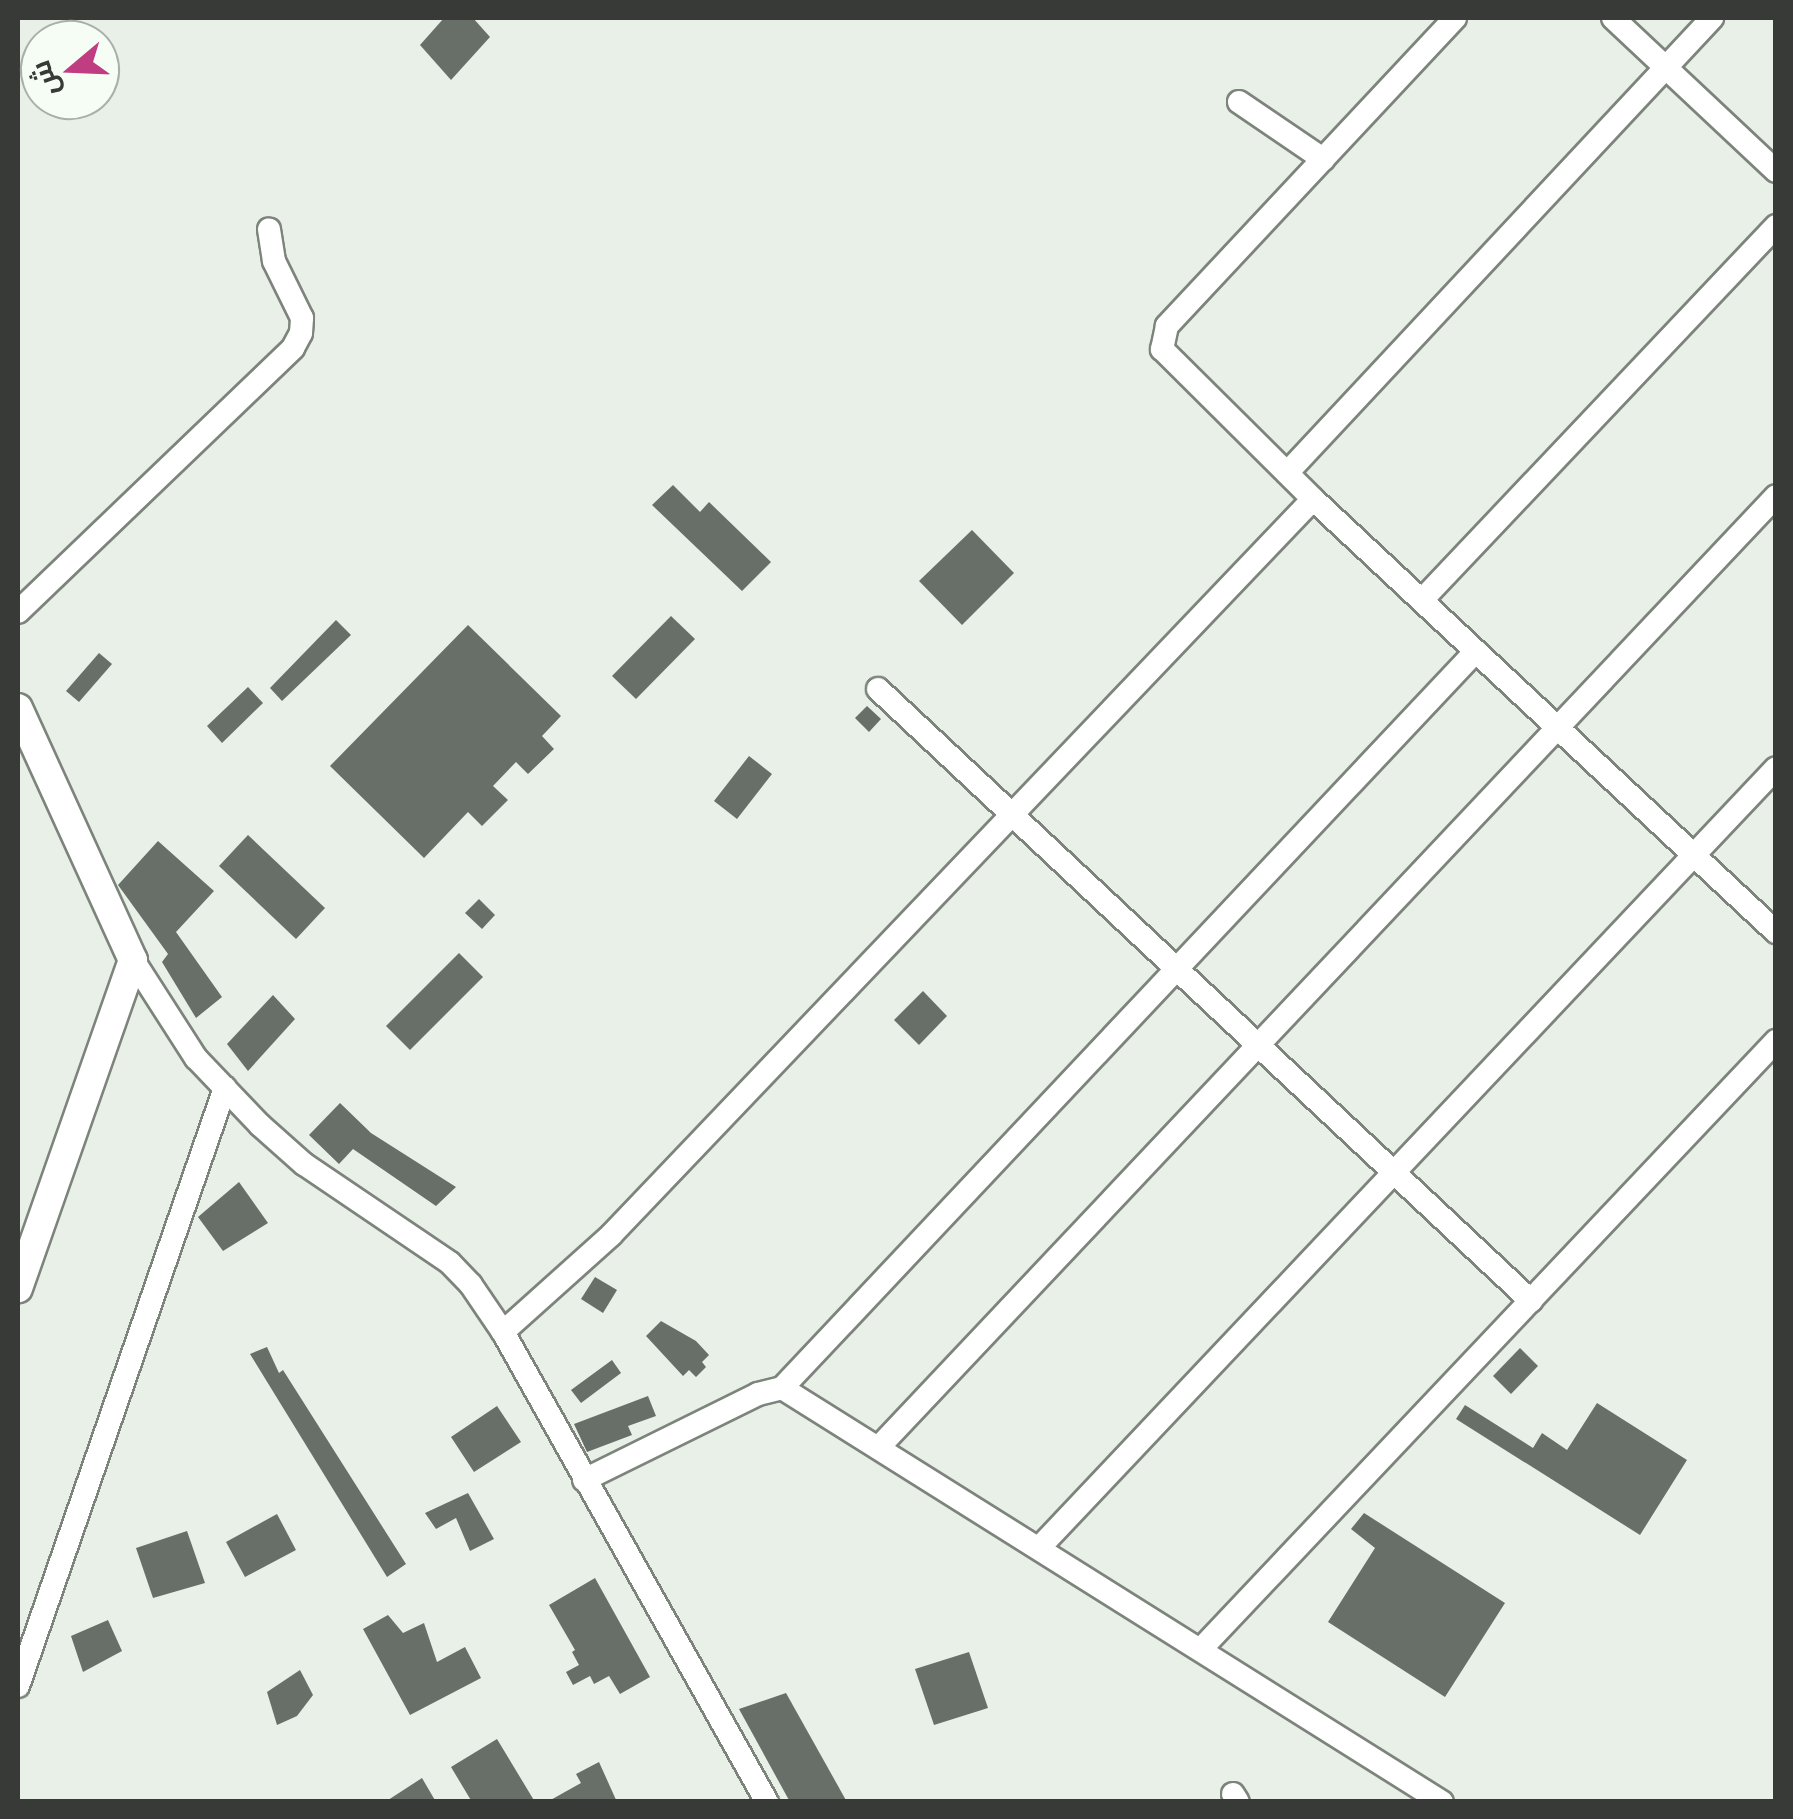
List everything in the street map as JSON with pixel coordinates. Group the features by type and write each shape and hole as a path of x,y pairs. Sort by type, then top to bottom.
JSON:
{"street":[{"path":"1455,18 1161,337 1165,354 1313,499 1776,932"},
{"path":"1613,18 1776,171"},
{"path":"1287,473 1712,18"},
{"path":"1239,102 1323,159"},
{"path":"1422,600 1776,226"},
{"path":"18,612 293,348 301,333 302,318 282,283 268,228"},
{"path":"880,1447 1776,496"},
{"path":"503,1332 611,1236 1313,499"},
{"path":"584,1480 758,1394 782,1388 1476,651"},
{"path":"878,689 1530,1301"},
{"path":"18,708 133,960 166,1017 225,1088 304,1164 450,1263 503,1332 767,1802"},
{"path":"1040,1548 1776,768"},
{"path":"18,1288 133,960"},
{"path":"1201,1649 1776,1041"},
{"path":"18,1686 225,1088"},
{"path":"782,1388 1442,1802"}],"building":[{"path":"444,18 473,18 490,37 451,80 420,45"},
{"path":"673,485 700,512 709,502 771,562 742,591 652,505"},
{"path":"972,530 1014,573 962,625 919,581"},
{"path":"671,616 695,639 636,699 612,676"},
{"path":"336,620 351,635 282,701 270,688"},
{"path":"468,625 561,716 542,736 554,749 528,774 516,762 493,786 508,800 482,826 468,812 424,858 330,766"},
{"path":"99,653 112,664 79,702 66,691"},
{"path":"248,687 263,703 222,743 207,726"},
{"path":"867,706 881,719 869,732 855,718"},
{"path":"749,756 772,774 737,819 714,801"},
{"path":"248,835 325,908 296,939 219,866"},
{"path":"158,841 214,891 176,932 222,997 196,1018 162,962 168,954 118,885"},
{"path":"479,899 495,915 482,929 465,913"},
{"path":"459,953 483,977 410,1050 386,1026"},
{"path":"923,991 947,1016 919,1045 894,1020"},
{"path":"273,995 295,1019 248,1071 227,1044"},
{"path":"340,1103 371,1133 456,1187 436,1206 353,1149 339,1164 309,1135"},
{"path":"239,1182 268,1223 223,1251 198,1217"},
{"path":"595,1277 617,1290 603,1313 581,1299"},
{"path":"661,1321 696,1341 709,1355 702,1362 706,1367 696,1377 689,1370 683,1376 646,1336"},
{"path":"267,1347 279,1373 283,1370 406,1564 387,1577 250,1354"},
{"path":"1520,1348 1538,1366 1511,1394 1493,1376"},
{"path":"612,1360 621,1373 581,1403 571,1390"},
{"path":"648,1396 656,1416 628,1426 632,1435 587,1452 574,1424"},
{"path":"1597,1403 1687,1460 1640,1535 1456,1419 1465,1405 1533,1448 1542,1433 1567,1450"},
{"path":"497,1406 521,1442 474,1472 451,1437"},
{"path":"468,1493 494,1539 470,1551 456,1518 436,1529 425,1513"},
{"path":"1364,1513 1505,1603 1445,1697 1328,1622 1375,1548 1351,1529"},
{"path":"277,1514 296,1550 245,1577 226,1542"},
{"path":"187,1531 205,1583 153,1598 136,1548"},
{"path":"595,1578 650,1677 620,1694 609,1676 594,1684 590,1676 573,1685 566,1672 579,1665 572,1652 575,1650 549,1605"},
{"path":"388,1615 403,1633 424,1623 437,1662 465,1647 481,1678 410,1715 363,1629"},
{"path":"108,1620 122,1651 83,1672 71,1636"},
{"path":"969,1652 988,1708 934,1725 915,1669"},
{"path":"300,1670 313,1695 297,1716 277,1725 267,1692"},
{"path":"786,1693 847,1802 790,1802 739,1709"},
{"path":"497,1739 535,1802 472,1802 451,1767"},
{"path":"599,1762 617,1802 547,1802 581,1783 576,1774"},
{"path":"422,1778 436,1802 385,1802"}]}
